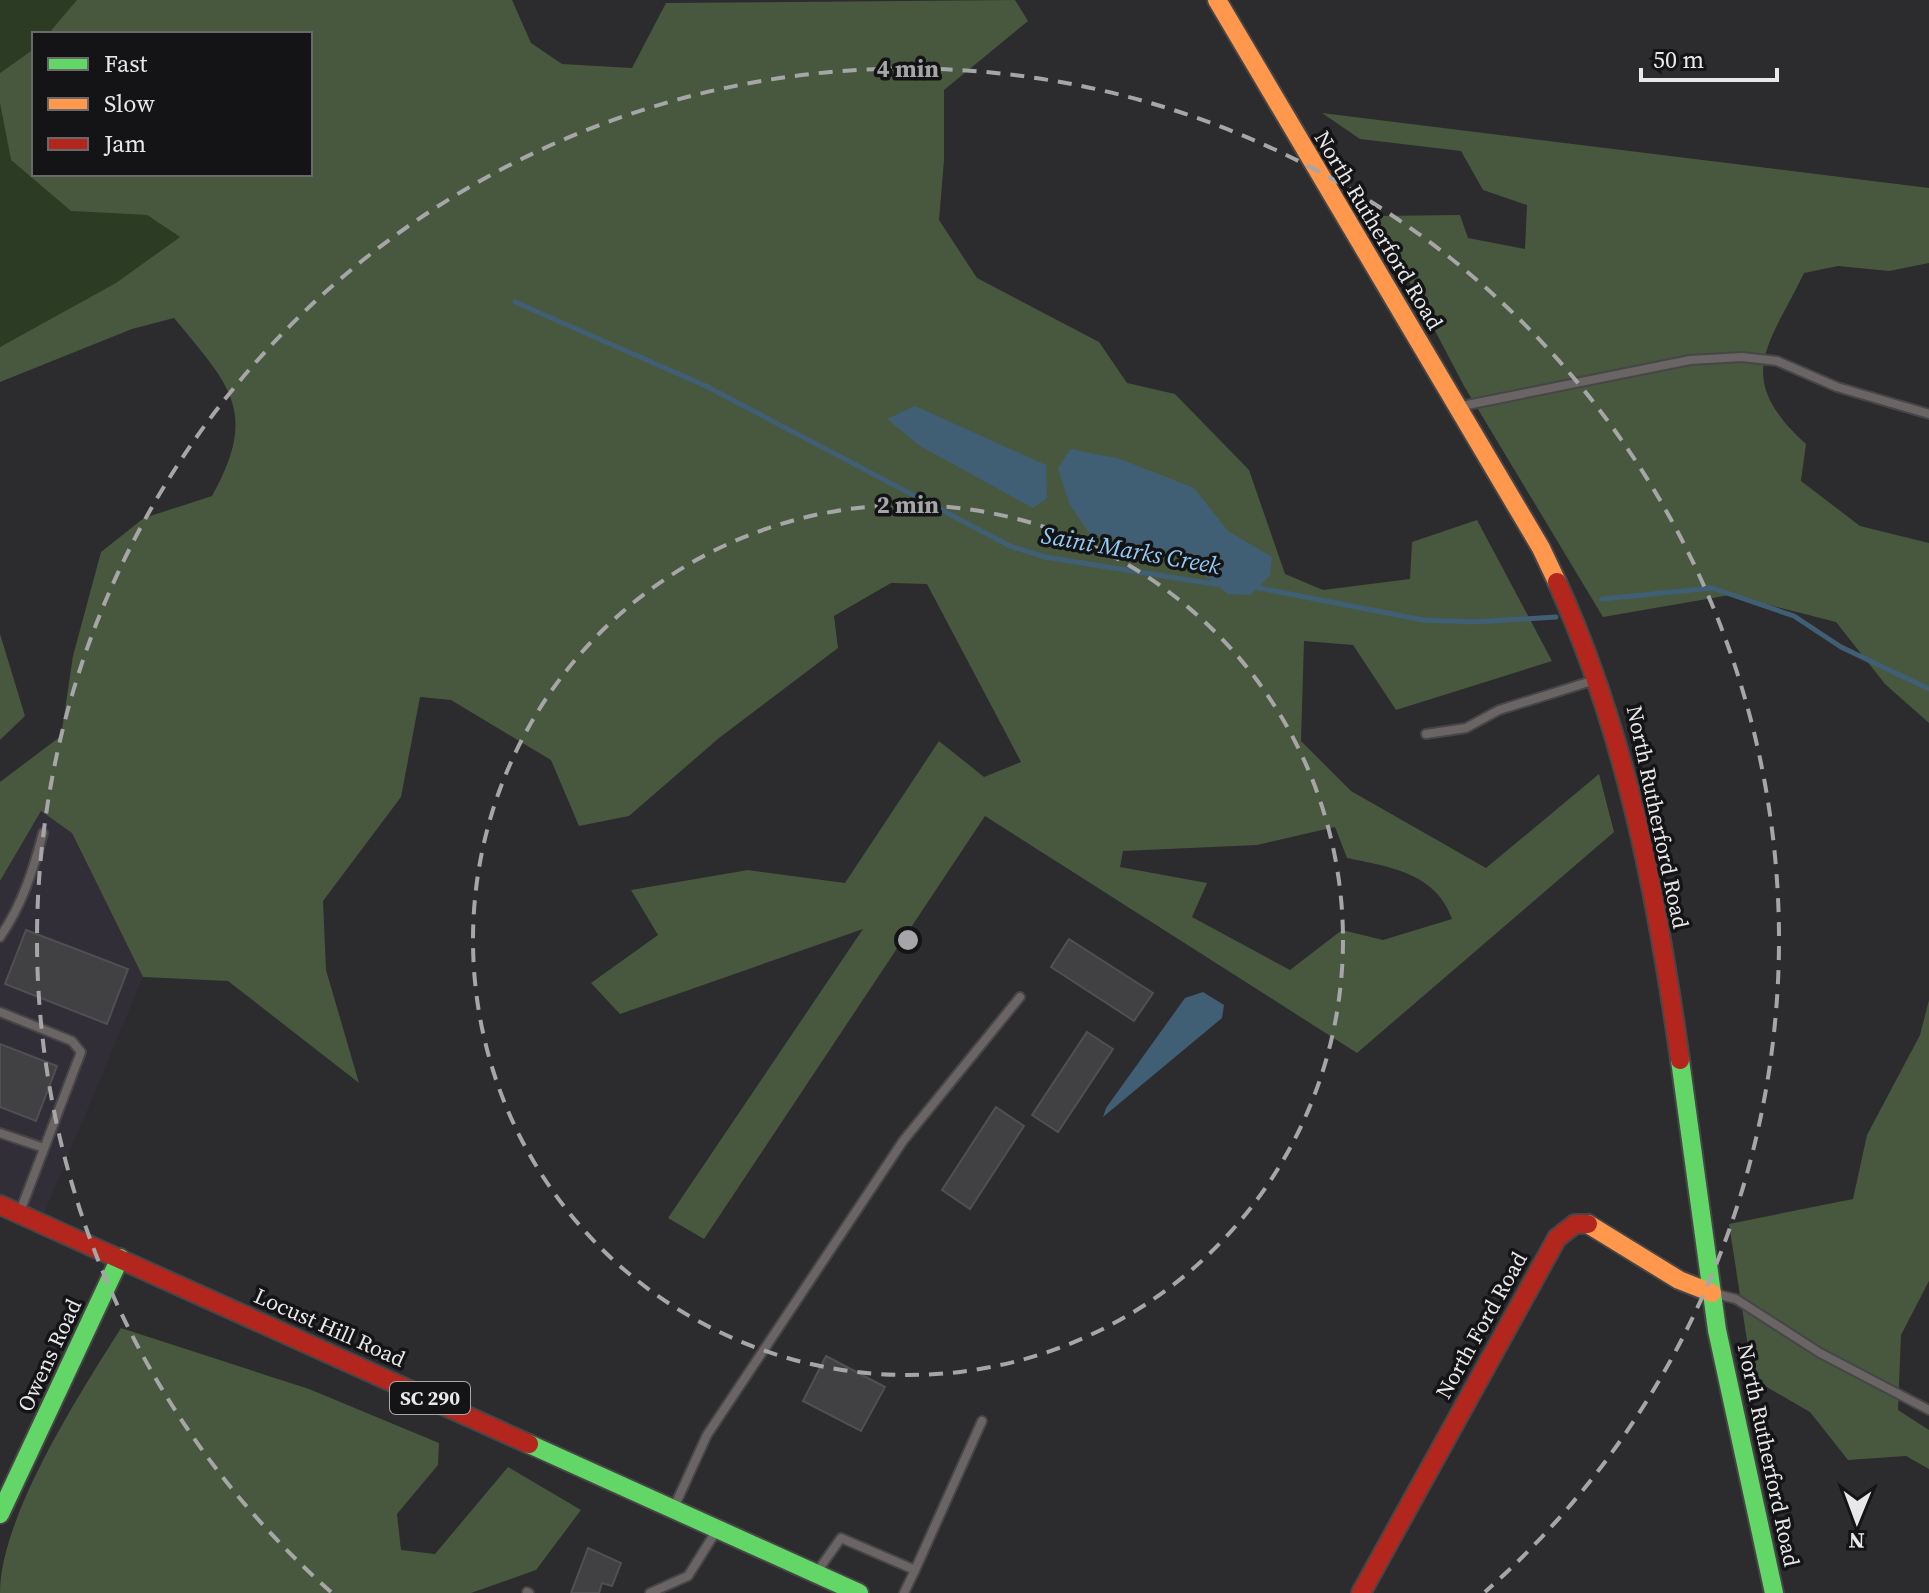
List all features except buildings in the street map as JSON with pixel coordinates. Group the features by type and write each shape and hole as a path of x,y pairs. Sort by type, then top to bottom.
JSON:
{"street":[{"name":"North Rutherford Road","path":"1217,0 1541,548 1569,602 1600,678 1620,742 1647,862 1729,1400 1774,1593"},
{"name":"Locust Hill Road","path":"0,1205 859,1593"},
{"name":"North Ford Road","path":"1361,1593 1557,1238 1567,1227 1592,1224 1679,1280 1712,1293"},
{"name":"Owens Road","path":"0,1514 120,1258"}],"lane":[{"path":"1457,407 1690,360 1742,357 1777,361 1837,387 1929,414"},
{"path":"1426,734 1466,728 1499,710 1600,678"},
{"path":"0,937 16,914 31,878 43,833"},
{"path":"673,1509 707,1435 903,1141 1020,997"},
{"path":"0,1012 72,1041 81,1052 20,1213"},
{"path":"0,1133 44,1148"},
{"path":"1712,1293 1736,1299 1820,1353 1929,1410"},
{"path":"904,1593 982,1421"},
{"path":"650,1593 688,1576 718,1529"},
{"path":"816,1574 841,1538 915,1570"}],"shaded area":[{"path":"41,811 72,833 143,977 43,1216 0,1197 0,881"}],"green space":[{"path":"0,0 77,0 50,32 32,32 31,53 0,73"},
{"path":"77,0 512,0 531,43 562,64 632,68 666,3 1015,0 1028,21 944,90 944,160 939,220 977,278 1099,342 1127,383 1175,394 1249,470 1285,574 1323,590 1410,579 1412,542 1477,520 1552,661 1396,710 1353,645 1304,641 1301,741 1351,791 1486,868 1599,774 1614,832 1357,1053 985,816 704,1239 668,1218 863,929 620,1014 591,983 658,935 631,890 748,870 845,883 939,741 984,777 1021,762 927,584 891,583 834,616 838,648 719,738 629,816 579,826 551,760 451,700 420,697 401,797 323,901 326,970 359,1083 228,981 143,977 72,833 41,811 0,881 0,782 61,736 73,656 101,552 144,518 212,496 234,442 235,420 232,401 223,382 174,318 132,329 0,382 0,347 116,283 180,237 147,215 71,211 11,160 0,103 0,73 32,50 32,176 312,176 312,32 50,32","holes":["1335,827 1347,858 1379,865 1423,882 1435,891 1452,919 1383,940 1342,930 1290,970 1192,917 1207,883 1120,867 1123,851 1257,845"]},
{"path":"0,103 11,160 71,211 147,215 180,237 117,283 0,347"},
{"path":"1322,113 1929,188 1929,263 1889,271 1838,266 1804,273 1770,342 1764,361 1764,380 1770,399 1783,420 1806,444 1801,481 1860,526 1929,543 1929,723 1885,684 1836,622 1730,595 1603,617 1464,386 1375,216 1460,215 1468,238 1525,249 1527,205 1483,190 1461,151 1360,139"},
{"path":"0,634 25,716 0,740"},
{"path":"1929,1000 1929,1281 1901,1335 1898,1410 1929,1430 1929,1469 1906,1456 1848,1460 1810,1412 1753,1379 1729,1224 1853,1199 1867,1135 1920,1035"},
{"path":"121,1328 309,1389 439,1443 438,1465 397,1514 401,1550 435,1554 508,1467 581,1510 536,1570 471,1593 0,1593 4,1562 27,1493 65,1420"}],"water":[{"path":"915,406 1046,465 1047,498 1033,508 920,446 887,419"},
{"path":"1070,449 1120,459 1194,488 1228,531 1272,557 1270,576 1250,595 1228,594 1177,553 1090,534 1070,505 1058,469"},
{"path":"1203,992 1224,1005 1222,1018 1103,1117 1106,1108 1185,998"}],"waterway":[{"name":"Saint Marks Creek","path":"515,302 706,386 1010,546 1045,557 1220,585"},
{"name":"Saint Marks Creek","path":"1254,587 1423,620 1473,622 1556,617"},
{"name":"Saint Marks Creek","path":"1602,599 1712,588 1794,616 1841,647 1929,689"}],"traffic: fast":[{"path":"1680,1060 1717,1330 1774,1593"},
{"path":"0,1514 120,1258"},
{"path":"529,1444 859,1593"}],"traffic: slow":[{"path":"1217,0 1541,548 1557,582"},
{"path":"1588,1224 1679,1280 1712,1293"}],"traffic: jam":[{"path":"1557,582 1602,698 1636,816 1661,938 1680,1060"},
{"path":"0,1205 529,1444"},
{"path":"1361,1593 1557,1238 1575,1224 1588,1224"}]}
